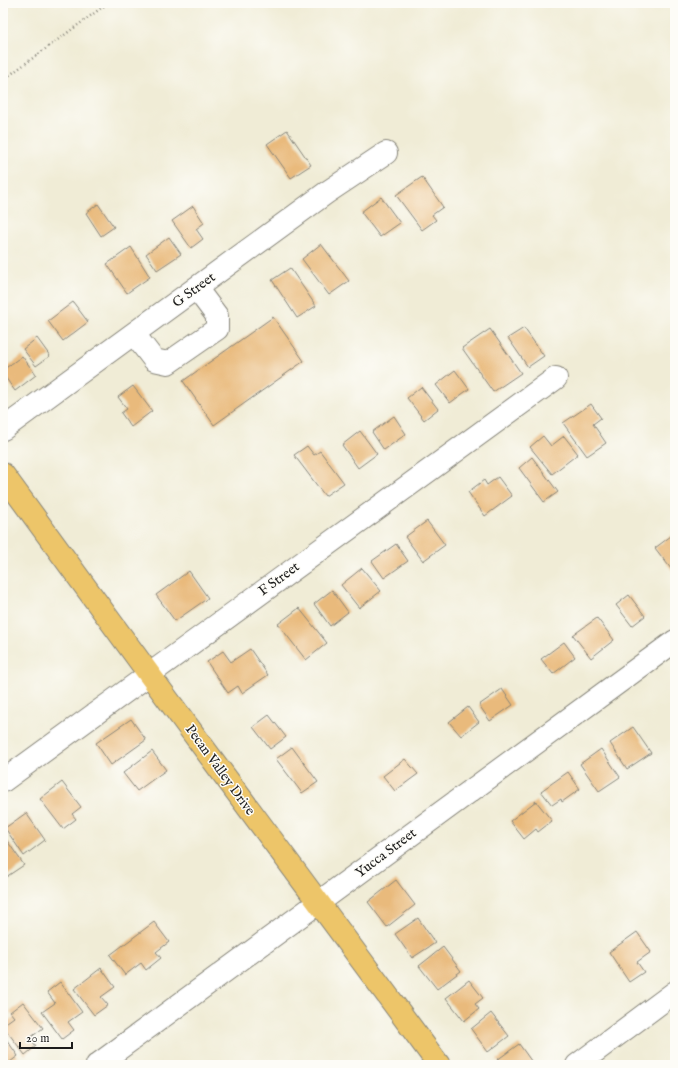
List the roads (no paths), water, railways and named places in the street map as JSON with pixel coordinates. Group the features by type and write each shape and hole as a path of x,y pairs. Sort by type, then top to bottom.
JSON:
{"main road":[{"name":"Pecan Valley Drive","path":"3,474 149,674 439,1065"}],"street":[{"name":"G Street","path":"3,429 326,193 386,153"},
{"path":"134,334 154,360 168,363 216,329 218,316 196,288"},
{"name":"F Street","path":"3,781 556,378"},
{"name":"Yucca Street","path":"97,1065 675,641"},
{"path":"577,1065 675,992"}]}
